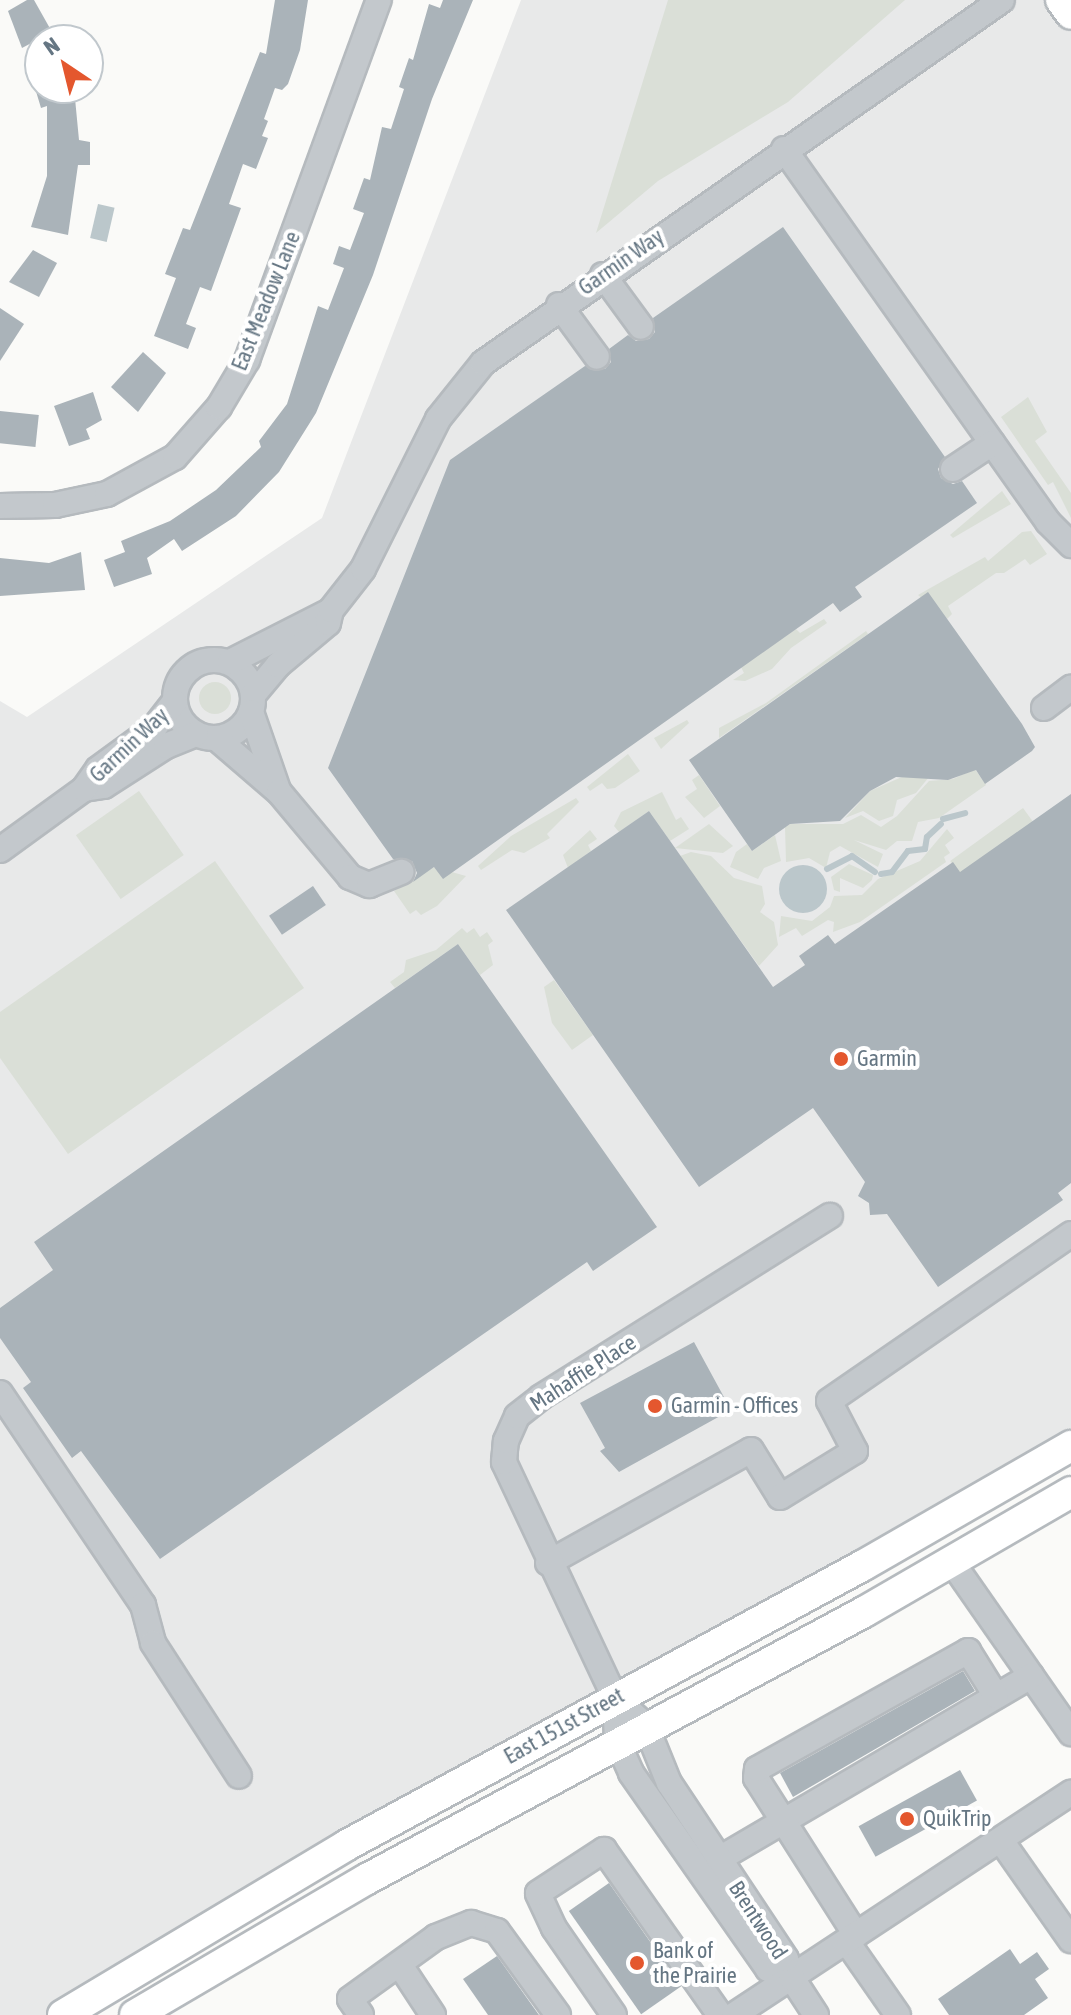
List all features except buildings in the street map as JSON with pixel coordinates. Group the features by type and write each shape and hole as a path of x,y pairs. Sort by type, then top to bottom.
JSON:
{"main road":[{"path":"1061,0 1071,14"},
{"name":"East 151st Street","path":"63,2015 334,1853 1071,1446"},
{"path":"958,1557 992,1518 1071,1469"},
{"name":"East 151st Street","path":"135,2015 617,1741 958,1557 1071,1492"}],"street":[{"name":"East Meadow Lane","path":"0,506 55,505 107,494 175,457 219,407 247,360 379,0"},
{"name":"Garmin Way","path":"84,789 104,786 166,746 236,732 278,665 322,631 331,610 363,569 458,391 483,363 559,305 1002,0"},
{"path":"784,149 996,449 1071,545"},
{"path":"603,275 641,327"},
{"path":"559,305 597,357"},
{"path":"958,475 996,449"},
{"name":"Garmin Way","path":"2,842 84,789 98,769 154,728 174,702 180,679 191,667 205,660 230,662 331,610"},
{"path":"230,662 243,672 279,792"},
{"path":"1044,708 1071,688"},
{"name":"Garmin Way","path":"174,702 181,721 206,736"},
{"path":"206,736 279,792 350,877 369,885 402,872"},
{"name":"Mahaffie Place","path":"615,1698 548,1563 504,1462 506,1441 517,1416 541,1397 830,1216"},
{"path":"548,1563 751,1450 780,1497 855,1451 829,1401 1071,1234"},
{"path":"0,1393 143,1605 153,1643 239,1776"},
{"path":"958,1557 1031,1676 1071,1733"},
{"path":"898,2015 756,1778 757,1769 968,1651 996,1696"},
{"path":"719,1859 1031,1676"},
{"name":"Brentwood","path":"615,1698 646,1726 669,1783 786,1959 792,1978"},
{"name":"Brentwood","path":"615,1698 617,1741 646,1797 768,1969 792,1978"},
{"path":"734,2015 1002,1842 1071,1793"},
{"path":"1002,1842 1071,1940"},
{"path":"614,2015 554,1928 538,1893 604,1850 720,2015"},
{"path":"361,2015 350,1999 454,1928 486,1924 558,2015"},
{"path":"400,1965 433,2015"},
{"path":"792,1978 816,2015"}],"shaded area":[{"path":"521,0 1061,0 1071,14 1071,1446 63,2015 0,2015 0,701 27,717 322,518"},
{"path":"668,0 905,0 788,102 658,181 596,233"},
{"path":"98,204 115,208 107,242 90,238"},
{"path":"1028,397 1047,432 1035,441 1071,493 1071,518 1053,482 1048,485 1001,417"},
{"path":"1002,491 1011,504 953,538 950,535"},
{"path":"1031,531 1047,554 1030,565 1025,559 1004,573 996,573 948,606 952,614 947,619 918,595 985,557 988,561 1022,532"},
{"path":"824,619 827,623 791,648 772,669 745,681 733,680 744,673 741,667 796,629 800,633"},
{"path":"866,631 868,634 719,738 719,728 766,703"},
{"path":"215,682 226,687 231,698 226,709 215,714 204,709 199,698 204,687"},
{"path":"687,720 689,723 661,749 654,738"},
{"path":"628,754 640,771 615,788 607,789 602,783 590,791 587,787"},
{"path":"975,769 986,785 939,818 918,822 912,841 897,841 886,850 854,840 883,854 878,867 840,846 830,852 826,868 809,858 786,862 785,827 790,824 843,824 861,815 881,827 897,816 929,781 953,779"},
{"path":"699,775 720,806 704,818 685,797 697,789 692,780"},
{"path":"904,776 929,777 916,793 897,800 893,816 879,821 863,811 845,818 870,791"},
{"path":"139,791 184,855 121,899 76,835"},
{"path":"662,792 676,820 681,817 689,829 670,841 649,811 619,832 614,826 621,812"},
{"path":"576,798 579,802 547,834 550,838 524,853 512,850 481,870 478,866 511,836"},
{"path":"1023,808 1033,822 960,875 950,861"},
{"path":"709,824 733,846 723,853 675,848"},
{"path":"947,829 954,838 945,845 950,853 944,857 946,862 860,922 833,932 834,922 828,920 802,936 796,928 779,937 781,916 812,921 830,907 834,896 862,895 878,879 920,861"},
{"path":"590,830 597,839 588,845 591,851 568,868 563,855"},
{"path":"775,835 781,861 764,868 758,879 730,867 736,852 747,844 752,851"},
{"path":"691,852 711,856 734,878 762,886 765,904 760,912 774,922 778,945 759,966 680,856"},
{"path":"215,861 304,988 68,1154 0,1058 0,1012"},
{"path":"849,864 873,875 872,880 863,888 840,878 840,892 834,890 831,877"},
{"path":"803,865 820,872 827,889 820,906 803,913 786,906 779,889 786,872"},
{"path":"434,867 466,876 437,906 421,915 416,910 410,914 394,891"},
{"path":"462,928 467,933 474,928 480,937 487,932 493,941 488,945 493,965 480,975 458,944 395,988 390,982 404,972 406,960 436,950"},
{"path":"554,980 593,1035 572,1050 552,1023 544,987"}],"waterway":[{"path":"943,819 965,813"},
{"path":"881,874 892,872 908,851 925,849 927,837 941,824"},
{"path":"827,869 852,856 875,872"}],"place":[{"name":"Garmin","path":"841,1059"},
{"name":"Garmin - Offices","path":"655,1406"},
{"name":"QuikTrip","path":"907,1819"},
{"name":"Bank of the Prairie","path":"637,1963"}]}
